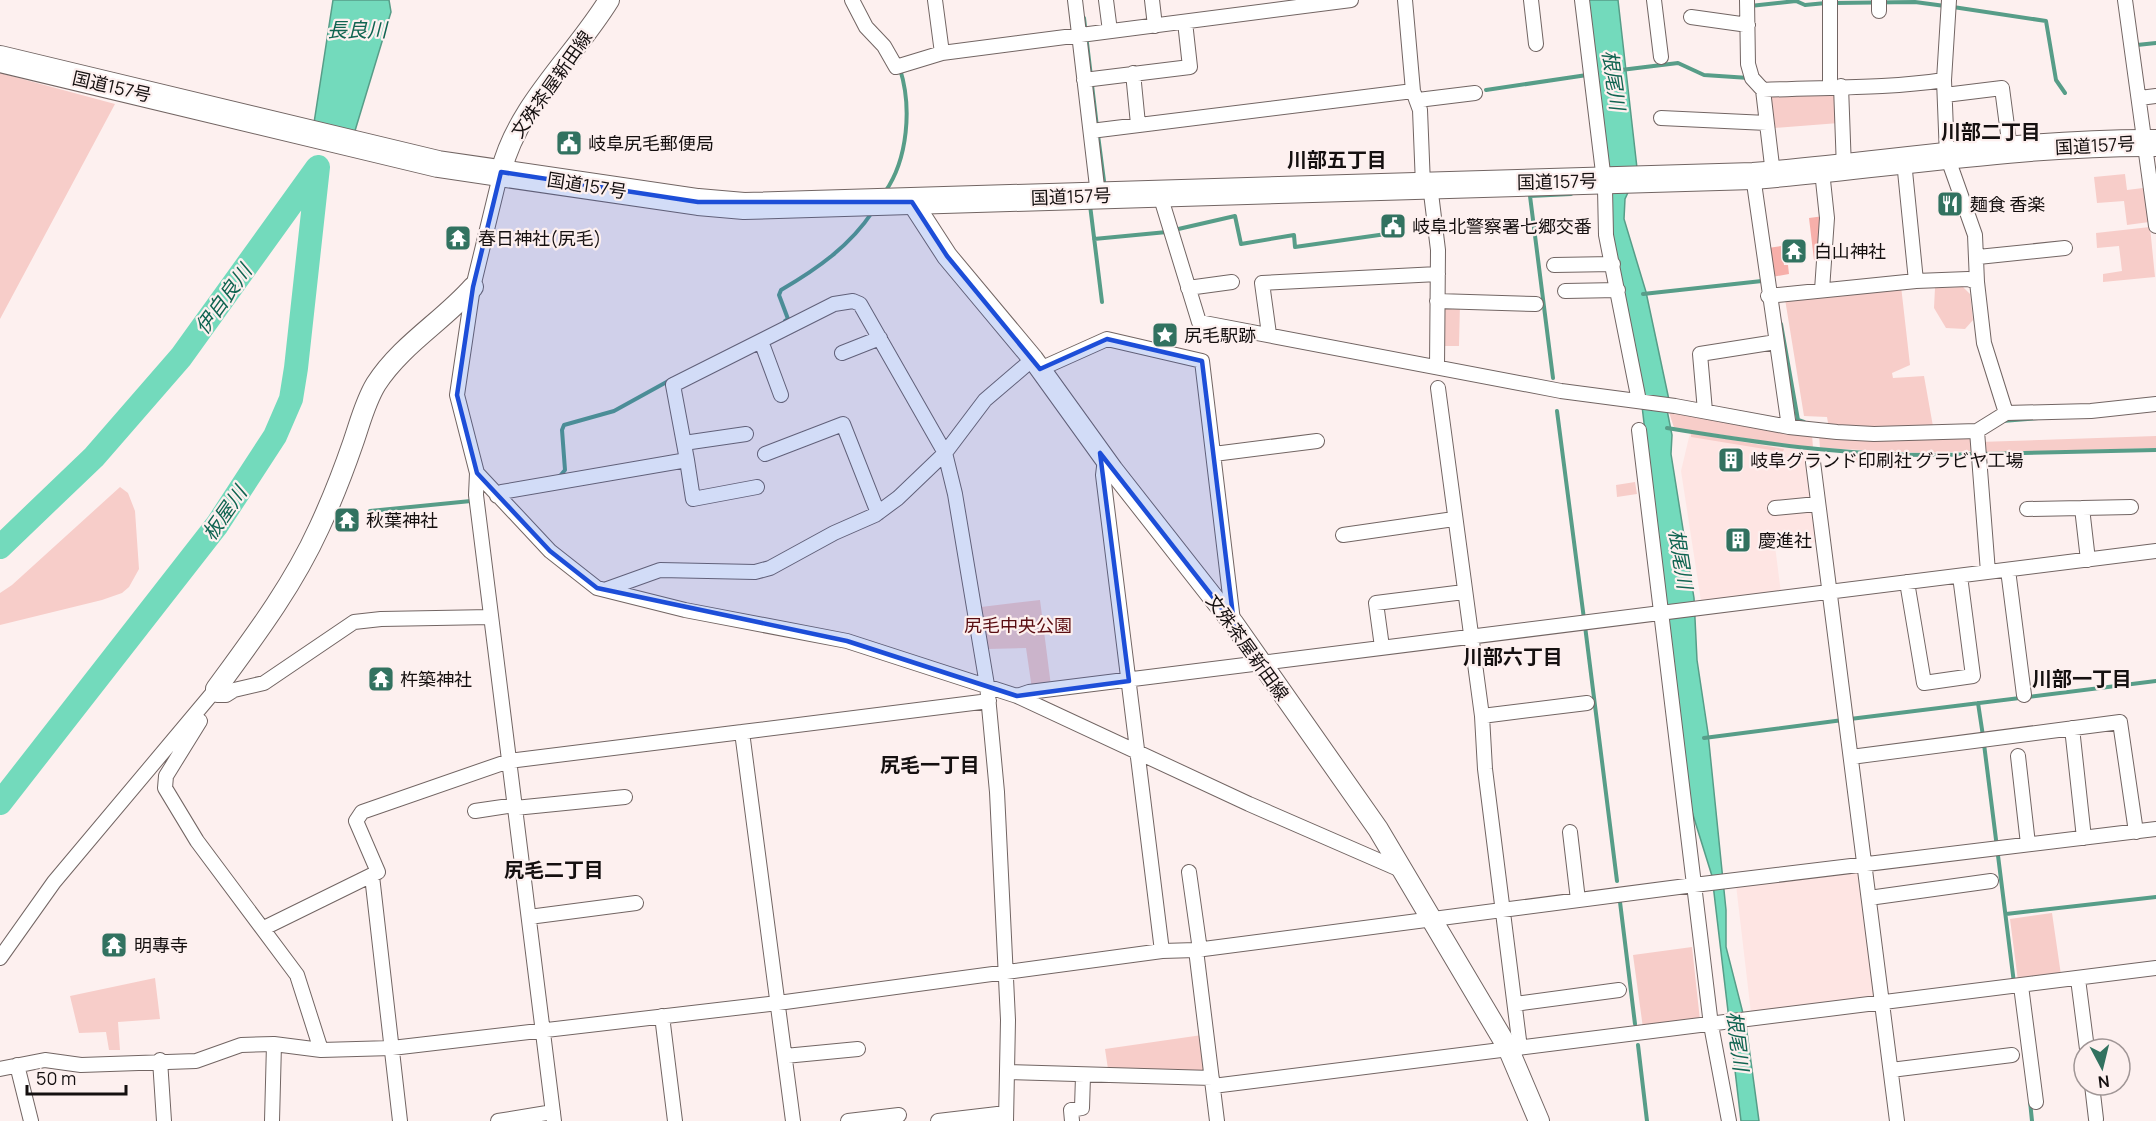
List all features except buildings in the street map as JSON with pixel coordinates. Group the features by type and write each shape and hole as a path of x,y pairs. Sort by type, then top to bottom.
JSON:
{"highway":[{"name":"国道157号","path":"0,59 438,164 698,202 744,206 1763,175 1833,170 2010,149 2150,143"}],"main road":[{"name":"文殊茶屋新田線","path":"495,171 506,148 534,104 609,0"},
{"name":"文殊茶屋新田線","path":"912,202 947,256 1036,364 1105,459 1234,624 1378,828 1432,920 1514,1048 1539,1121"},
{"path":"216,692 268,620 310,548 339,481 376,384 408,348 454,309 473,287"}],"street":[{"path":"852,0 866,27 884,46 896,67 942,52 1351,0"},
{"path":"935,0 942,52"},
{"path":"1075,0 1091,131 1093,195"},
{"path":"1106,0 1110,31"},
{"path":"1152,0 1155,26"},
{"path":"1405,0 1426,185 1438,250 1437,368"},
{"path":"1531,0 1536,44"},
{"path":"1582,0 1591,74 1616,180 1604,221 1639,401"},
{"path":"1654,0 1661,57"},
{"path":"1747,0 1748,64 1752,78 1763,90 1767,123 1763,175 1768,296 1789,427"},
{"path":"1822,290 1833,170 1835,87 1830,0"},
{"path":"1949,0 1944,80 1947,156 1971,218 1978,257 1977,282 1984,343 2006,413"},
{"path":"2125,0 2140,98 2150,143 2156,223"},
{"path":"1691,17 1748,25"},
{"path":"1084,80 1190,67 1185,22"},
{"path":"1132,73 1138,124"},
{"path":"1763,90 1835,87 1892,88 1944,80"},
{"path":"1945,95 2002,88 2010,149"},
{"path":"1091,131 1416,95 1475,93"},
{"path":"2140,98 2156,96"},
{"path":"1661,118 1767,123"},
{"path":"1904,162 1916,281"},
{"path":"495,171 473,287 458,395 477,473 476,495 541,1030 554,1117 498,1121"},
{"path":"1160,195 1199,322 1437,368 1561,390 1705,411 1789,427 1874,434 1977,430 2006,413 2091,411 2156,404"},
{"path":"1978,257 2065,248"},
{"path":"1554,265 1613,264"},
{"path":"1269,334 1262,283 1438,274"},
{"path":"1768,296 1916,281 1968,279 1977,282"},
{"path":"1188,288 1232,282"},
{"path":"1565,291 1618,290"},
{"path":"757,487 693,499 673,385 834,304 853,301 860,304 945,453 955,494 987,685 997,792 1006,973 1006,1117 938,1121"},
{"path":"1437,301 1536,303"},
{"path":"842,353 880,338"},
{"path":"607,589 660,570 755,572 770,568 834,533 878,513 898,498 945,453 985,400 1036,364 1107,339 1202,361 1234,624"},
{"path":"761,341 781,395"},
{"path":"1705,411 1700,354 1776,342"},
{"path":"1438,388 1482,716 1485,769 1515,1004 1514,1048"},
{"path":"765,454 843,424 878,513"},
{"path":"1639,430 1694,885 1718,1024 1729,1121"},
{"path":"1977,430 1988,572"},
{"path":"684,443 746,434"},
{"path":"1214,454 1317,441"},
{"path":"1105,459 1103,475 1162,951"},
{"path":"497,496 502,492 687,460"},
{"path":"1813,462 1897,1121"},
{"path":"477,473 550,551 597,588 685,610 847,641 987,685 1017,696 1249,804 1403,871"},
{"path":"1775,508 1817,504"},
{"path":"2027,509 2131,507"},
{"path":"2082,508 2088,560"},
{"path":"1343,536 1454,519"},
{"path":"1017,696 1029,692 1382,647 2156,551"},
{"path":"2008,570 2024,695"},
{"path":"1908,582 1924,683 1973,676 1960,576"},
{"path":"1382,647 1376,603 1464,592"},
{"path":"216,692 226,695 234,690 264,682 354,622 381,619 491,617"},
{"path":"216,692 178,753 164,783 197,841 297,975 321,1050"},
{"path":"0,958 54,882 216,692"},
{"path":"264,928 378,872 356,821 362,812 509,761 988,701"},
{"path":"1482,716 1587,703"},
{"path":"1851,757 2120,722 2136,832"},
{"path":"2072,728 2084,837"},
{"path":"742,732 793,1121"},
{"path":"2018,756 2028,844"},
{"path":"475,811 626,797"},
{"path":"0,1069 45,1060 81,1065 160,1060 196,1061 241,1045 274,1044 321,1050 392,1048 778,1003 1162,951 1198,950 1504,912 1694,885 2156,829"},
{"path":"1570,831 1578,900"},
{"path":"1189,872 1217,1121"},
{"path":"372,876 400,1121"},
{"path":"1869,898 1991,881"},
{"path":"529,917 636,903"},
{"path":"1007,1072 1212,1082 1718,1024 2156,968"},
{"path":"2078,979 2085,1037"},
{"path":"2021,986 2036,1102"},
{"path":"1515,1004 1619,990"},
{"path":"662,1016 675,1121"},
{"path":"272,1121 274,1044"},
{"path":"785,1056 858,1049"},
{"path":"1891,1070 2012,1055"},
{"path":"160,1060 164,1121"},
{"path":"17,1065 31,1121"},
{"path":"1072,1121 1071,1110 1082,1108 1083,1076"},
{"path":"2093,1097 2096,1119"},
{"path":"848,1121 899,1115"}],"highlighted area":[{"path":"501,172 698,202 912,202 947,256 1040,369 1107,339 1202,361 1234,624 1100,453 1129,681 1017,696 847,641 597,588 550,551 477,473 457,395 473,287"}],"shaded area":[{"path":"1824,216 1822,259 1814,260 1809,218"},
{"path":"1781,246 1784,265 1788,265 1789,274 1772,277 1768,248"},
{"path":"1690,433 1810,451 1818,542 1775,546 1781,593 1701,601 1681,471"},
{"path":"1862,870 1877,997 1751,1013 1736,885"}],"green space":[{"path":"0,73 115,104 0,319"},
{"path":"1837,91 1839,123 1774,128 1771,95"},
{"path":"2125,174 2127,190 2143,188 2149,222 2127,225 2124,201 2097,203 2094,177"},
{"path":"2150,227 2155,277 2103,282 2103,274 2122,271 2119,246 2097,248 2096,233"},
{"path":"1901,286 1910,365 1892,373 1893,378 1924,376 1934,432 1829,429 1827,417 1804,416 1785,299"},
{"path":"1963,287 1970,294 1973,320 1965,329 1946,328 1934,308 1935,288"},
{"path":"1437,302 1460,303 1459,346 1438,346"},
{"path":"1668,409 1812,434 1813,448 1674,428"},
{"path":"1691,433 1784,449 1783,452 1691,437"},
{"path":"1819,434 1973,434 1976,451 1924,453 1820,448"},
{"path":"2156,436 2156,448 1980,453 1979,442"},
{"path":"1845,454 1872,456 1873,460 1847,463"},
{"path":"1877,458 1899,459 1900,468 1877,469"},
{"path":"1635,482 1637,494 1617,497 1616,485"},
{"path":"120,487 128,493 135,511 139,569 129,587 122,593 102,600 0,625 0,593 12,585"},
{"name":"尻毛中央公園","path":"1040,600 1051,686 1032,689 1026,648 987,649 981,607"},
{"path":"2052,913 2061,975 2018,981 2010,919"},
{"path":"1692,947 1700,1020 1643,1028 1633,955"},
{"path":"155,978 160,1019 118,1022 120,1050 109,1050 106,1032 79,1033 70,996"},
{"path":"1202,1035 1206,1068 1204,1073 1108,1069 1105,1049"}],"water":[{"name":"長良川","path":"333,0 389,0 391,12 354,134 314,123"},
{"name":"根尾川","path":"1588,0 1618,0 1637,168 1607,171"},
{"path":"1630,188 1625,199 1624,219 1646,292 1669,400 1643,397 1609,235 1609,190"},
{"name":"根尾川","path":"1642,406 1667,410 1672,435 1671,454 1694,598 1697,660 1708,733 1726,910 1726,947 1746,1025 1759,1121 1741,1121 1712,876 1689,802"}],"waterway":[{"path":"1750,6 1796,1 1805,5 1826,3"},
{"path":"1833,3 1915,2 1945,6"},
{"path":"1953,7 2046,21 2056,80 2065,93"},
{"path":"1084,18 1097,127"},
{"path":"2137,45 2156,43"},
{"name":"根尾川","path":"1621,70 1678,63 1704,75 1749,78"},
{"path":"885,192 899,164 906,132 906,100 900,69"},
{"path":"1486,90 1587,75"},
{"path":"1098,135 1104,181 1101,186"},
{"name":"板屋川","path":"0,803 217,525 275,436 291,399 296,368 318,167"},
{"name":"伊自良川","path":"0,547 94,457 181,357 317,168"},
{"path":"1553,378 1530,196 1571,194"},
{"path":"1090,205 1102,302"},
{"path":"785,321 788,319 779,295 781,290 832,256 854,235 873,211"},
{"path":"1174,230 1235,216 1241,244 1294,235 1295,247 1386,234"},
{"path":"1094,239 1167,232"},
{"path":"1643,294 1762,281"},
{"path":"1781,324 1798,420 1804,422"},
{"path":"560,476 565,470 562,430 564,425 614,411 672,379"},
{"path":"1557,411 1584,619"},
{"path":"2002,421 2051,417"},
{"path":"1667,428 1820,449 1897,454 1975,454"},
{"path":"1983,454 2156,450"},
{"path":"370,511 471,501"},
{"path":"1585,626 1617,881"},
{"path":"1850,719 2156,681"},
{"path":"1978,703 1983,736"},
{"path":"1704,738 1843,720"},
{"path":"1984,744 2014,983"},
{"path":"2006,914 2156,897"},
{"path":"1620,902 1635,1024"},
{"path":"1638,1045 1647,1121"},
{"path":"2030,1101 2032,1121"}],"place":[{"name":"岐阜尻毛郵便局","path":"569,143"},
{"name":"麺食 香楽","path":"1950,204"},
{"name":"岐阜北警察署七郷交番","path":"1393,226"},
{"name":"春日神社(尻毛)","path":"458,238"},
{"name":"白山神社","path":"1794,251"},
{"name":"尻毛駅跡","path":"1165,335"},
{"name":"岐阜グランド印刷社 グラビヤ工場","path":"1731,460"},
{"name":"秋葉神社","path":"347,520"},
{"name":"慶進社","path":"1738,540"},
{"name":"杵築神社","path":"381,679"},
{"name":"明專寺","path":"114,945"}],"district":[{"name":"川部二丁目","path":"1991,131"},
{"name":"川部五丁目","path":"1337,159"},
{"name":"川部六丁目","path":"1513,656"},
{"name":"川部一丁目","path":"2082,678"},
{"name":"尻毛一丁目","path":"930,764"},
{"name":"尻毛二丁目","path":"554,869"}]}
